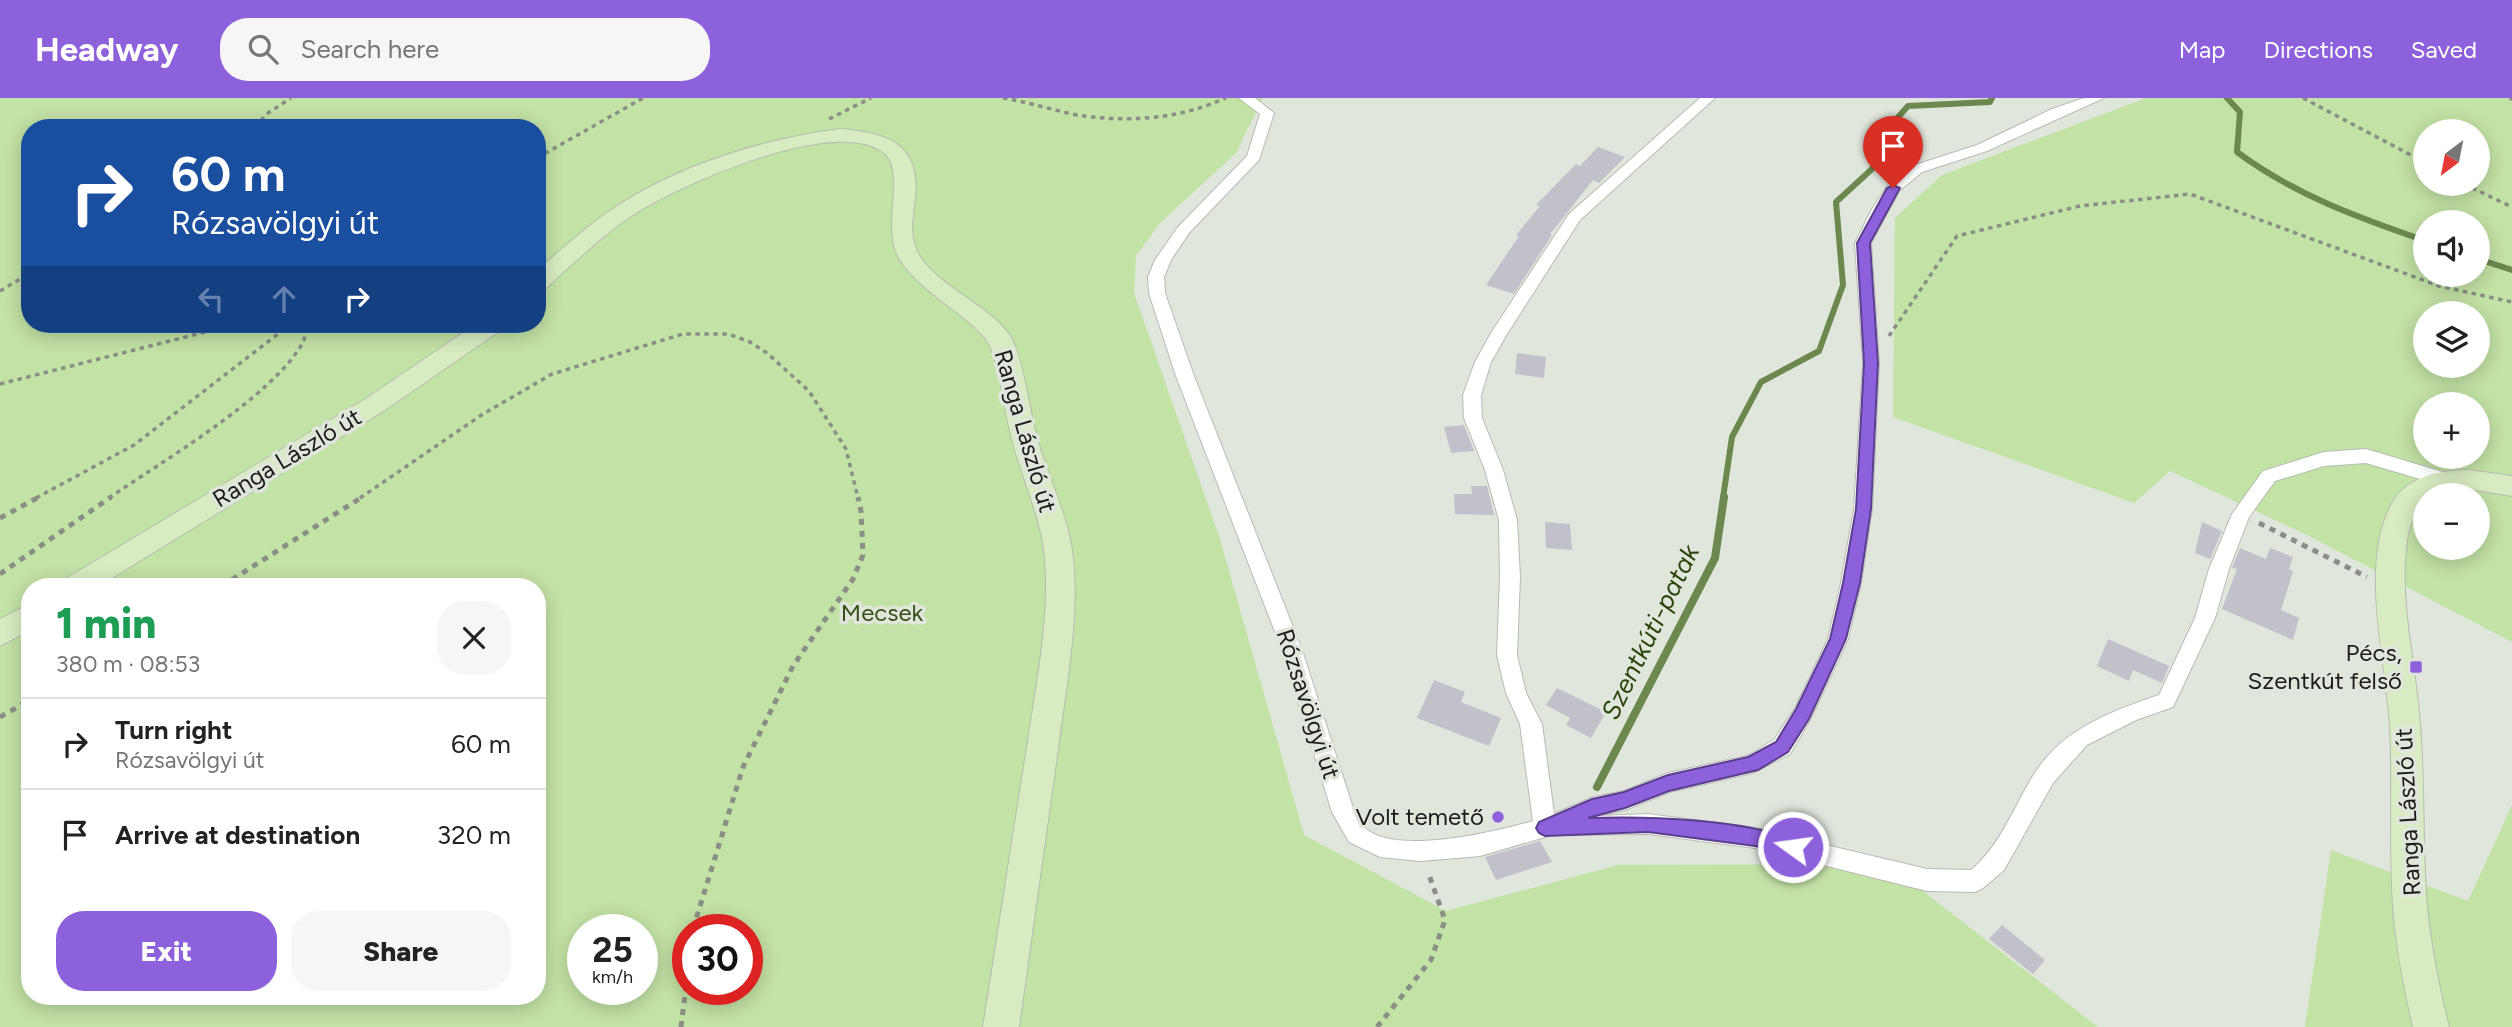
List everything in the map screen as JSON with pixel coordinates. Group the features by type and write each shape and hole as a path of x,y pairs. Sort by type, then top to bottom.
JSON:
{"main road":[{"name":"Ranga László út","path":"546,276 608,222 640,201 754,154 803,140 844,134 878,141 892,149 901,162 906,174 899,225 906,253 916,268 990,328 1000,341 1026,442 1044,492 1057,544 1057,648 1001,1027"},
{"name":"Ranga László út","path":"90,578 376,404 479,333"},
{"name":"Ranga László út","path":"2431,1027 2417,964 2408,848 2404,726 2392,561 2396,526 2404,506 2417,490 2447,480 2481,479 2512,486"},
{"path":"0,634 21,621"}],"street":[{"name":"Rózsavölgyi út","path":"1246,98 1266,113 1254,158 1183,230 1163,260 1156,277 1157,293 1185,376 1292,650 1343,812 1357,835 1380,847 1420,851 1480,846 1545,828 1592,807 1625,800 1668,783 1752,764 1782,747 1803,714 1838,639 1852,583 1863,509 1871,363 1863,243 1893,188 1917,169 1982,148 2057,112 2097,98"},
{"path":"1708,98 1574,218 1499,332 1483,362 1472,395 1473,418 1494,470 1508,520 1510,576 1507,655 1516,693 1531,723 1545,828 1648,824 1755,838 1927,880 1975,881 1996,863 2045,776 2079,739 2129,714 2166,701 2205,618 2219,569 2241,514 2269,476 2325,459 2366,456 2447,480"}],"path":[{"path":"262,119 291,98"},
{"path":"546,153 643,98"},
{"path":"1003,98 1086,116 1120,118 1163,117 1192,111 1226,98"},
{"path":"2303,98 2413,156"},
{"path":"1871,363 1957,236 2080,205 2190,194 2439,286 2512,302"},
{"path":"2489,196 2512,207"},
{"path":"0,291 21,279"},
{"path":"0,384 201,333"},
{"path":"0,518 134,445 278,333"},
{"path":"0,574 231,413 267,384 302,344 306,333"},
{"path":"235,578 331,518 483,414 552,374 682,334 729,334 750,342 767,353 809,391 846,449 861,511 863,555 853,579 793,667 743,766 697,914"},
{"path":"2241,514 2376,582 2376,598 2394,608"},
{"path":"0,717 21,705"},
{"path":"1377,1027 1431,960 1445,920 1420,851"},
{"path":"681,1027 684,1005"}],"green space":[{"name":"Mecsek","path":"0,98 1263,98 1236,153 1161,222 1136,256 1134,293 1220,539 1304,835 1446,911 1618,865 1888,864 2098,1027 0,1027"},
{"path":"2146,98 2512,98 2512,642 2305,534 2170,471 2134,503 1893,417 1895,218 1942,175"},
{"path":"2512,805 2512,1027 2305,1027 2331,850 2468,901"}],"building":[{"path":"1598,147 1625,157 1599,183 1593,180 1550,234 1552,235 1514,294 1486,285 1519,236 1516,235 1540,206 1536,205 1576,164 1580,166"},
{"path":"1517,353 1546,357 1544,378 1515,374"},
{"path":"1464,425 1474,451 1451,453 1444,427"},
{"path":"1471,486 1487,486 1494,515 1455,514 1454,494 1472,494"},
{"path":"1545,522 1570,524 1572,550 1546,548"},
{"path":"2202,522 2222,531 2210,559 2195,553"},
{"path":"2240,548 2266,559 2270,548 2293,557 2289,569 2293,571 2281,610 2299,618 2293,640 2222,609 2237,569 2232,568"},
{"path":"2108,639 2169,666 2162,683 2133,670 2129,681 2097,666"},
{"path":"1434,680 1465,692 1461,702 1501,718 1489,746 1417,718"},
{"path":"1557,688 1606,712 1591,738 1566,725 1570,718 1546,705"},
{"path":"1540,841 1552,862 1496,880 1485,857"},
{"path":"2002,925 2045,960 2033,974 1989,939"}],"waterway":[{"name":"Szentkúti-patak","path":"1723,498 1732,437 1761,382 1819,351 1843,285 1836,202 1872,169 1884,133 1908,106 1990,102 1992,98"},
{"path":"2227,98 2240,112 2237,152 2305,193 2413,236"},
{"path":"2490,263 2512,270"},
{"name":"Szentkúti-patak","path":"1597,787 1715,558 1724,497"}],"place":[{"name":"Pécs, Szentkút felső","path":"2416,667"},
{"name":"Volt temető","path":"1498,817"}],"route":[{"path":"1793,847 1755,838 1648,824 1545,828 1592,807 1625,800 1668,783 1752,764 1782,747 1803,714 1838,639 1852,583 1863,509 1871,363 1863,243 1893,188"}]}
